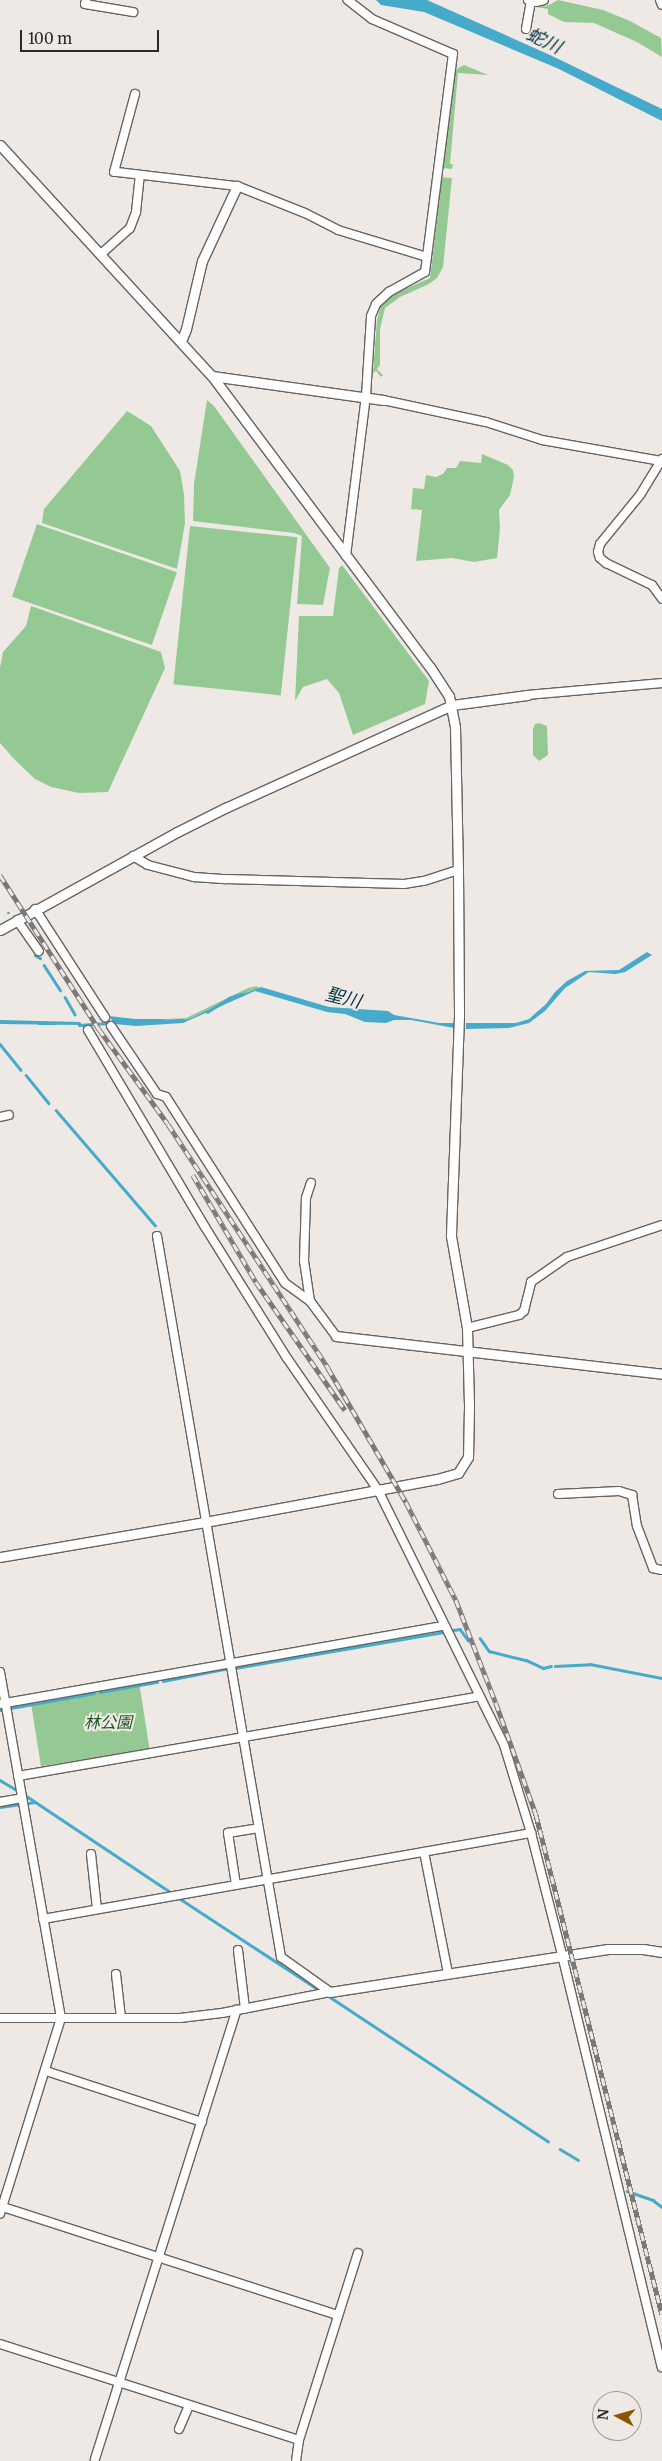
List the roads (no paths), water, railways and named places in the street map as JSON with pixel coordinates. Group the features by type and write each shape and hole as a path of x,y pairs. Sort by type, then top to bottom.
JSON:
{"street":[{"path":"86,0 85,4 133,12"},
{"path":"346,556 366,396 371,316 376,304 388,292 426,272 452,54 372,19 348,0"},
{"path":"526,28 530,1 544,0"},
{"path":"660,0 662,5"},
{"path":"135,94 115,172 237,186 305,213 338,230 427,257"},
{"path":"0,145 212,376 430,668 452,705 456,753 459,1016 452,1236 467,1328 468,1352 468,1457 458,1473 205,1522 0,1557"},
{"path":"100,254 130,228 136,212 140,175"},
{"path":"181,341 186,329 202,261 237,186"},
{"path":"212,376 366,396 486,422 542,440 661,460 640,495 600,544 598,552 600,558 606,563 652,585 662,599"},
{"path":"0,930 35,909 225,808 452,705 527,695 662,683"},
{"path":"134,856 148,865 194,877 226,880 404,884 424,881 458,870"},
{"path":"35,909 106,1016"},
{"path":"17,920 39,951"},
{"path":"112,1026 157,1094 166,1097 285,1283 310,1301 336,1336 662,1374"},
{"path":"88,1030 205,1227 277,1342 378,1490 504,1745 531,1833 562,1955 662,2367"},
{"path":"0,1117 9,1115"},
{"path":"310,1301 304,1261 306,1198 311,1183"},
{"path":"467,1328 519,1315 524,1311 531,1282 567,1257 662,1225"},
{"path":"157,1236 281,1957 330,1992"},
{"path":"558,1494 619,1491 632,1495 637,1526 653,1568 662,1570"},
{"path":"3,1704 444,1626"},
{"path":"0,1672 3,1704 18,1776 61,2018 46,2071 1,2209 338,2316"},
{"path":"18,1776 479,1696"},
{"path":"0,1802 22,1798"},
{"path":"236,1885 228,1834 259,1828"},
{"path":"43,1918 531,1833"},
{"path":"424,1852 448,1973"},
{"path":"90,1854 97,1909"},
{"path":"0,2018 180,2018 562,1955 608,1949 643,1949 662,1952"},
{"path":"95,2459 202,2122 241,2009 238,1950"},
{"path":"116,1974 121,2018"},
{"path":"46,2071 202,2122"},
{"path":"296,2461 300,2440 358,2253"},
{"path":"0,2344 300,2440"},
{"path":"179,2429 189,2405"}],"water":[{"path":"376,0 427,0 550,55 662,109 662,121 559,69 424,12 381,5"},
{"path":"647,952 652,955 625,972 615,974 589,972 565,988 545,1011 529,1023 509,1028 466,1029 466,1023 516,1023 529,1019 567,981 585,971 619,970"},
{"path":"261,987 329,1007 388,1011 394,1015 439,1023 454,1023 454,1028 411,1020 394,1020 386,1023 365,1022 345,1014 327,1012 255,991 183,1023 136,1026 115,1024 109,1016 135,1019 164,1019 169,1022 189,1019"},
{"path":"0,1020 80,1022 82,1025 0,1024"}],"waterway":[{"path":"35,955 40,958"},
{"path":"44,965 60,990"},
{"name":"聖川","path":"207,1012 229,998 242,994"},
{"path":"65,997 75,1014"},
{"name":"聖川","path":"164,1021 183,1020"},
{"name":"聖川","path":"79,1025 111,1023"},
{"name":"聖川","path":"39,1024 56,1024"},
{"path":"0,1044 21,1070"},
{"path":"26,1075 49,1103"},
{"path":"56,1110 155,1225"},
{"path":"453,1630 460,1629 468,1640"},
{"path":"235,1668 443,1632"},
{"path":"480,1638 489,1651 526,1660 543,1668 551,1666"},
{"path":"555,1666 590,1664 662,1678"},
{"path":"163,1681 229,1668"},
{"path":"100,1692 157,1682"},
{"path":"11,1708 94,1693"},
{"path":"0,1780 20,1792"},
{"path":"25,1795 172,1893"},
{"path":"0,1807 35,1802"},
{"path":"179,1898 322,1992"},
{"path":"327,1995 548,2141"},
{"path":"560,2149 578,2160"},
{"path":"627,2191 653,2200 662,2207"}],"railway":[{"path":"0,875 99,1029 168,1124 328,1368 406,1502 456,1600 536,1814 662,2314"},
{"path":"193,1175 256,1282 345,1410"}],"water label":[{"name":"蛇川","path":"544,41"}],"park label":[{"name":"林公園","path":"108,1722"}]}
